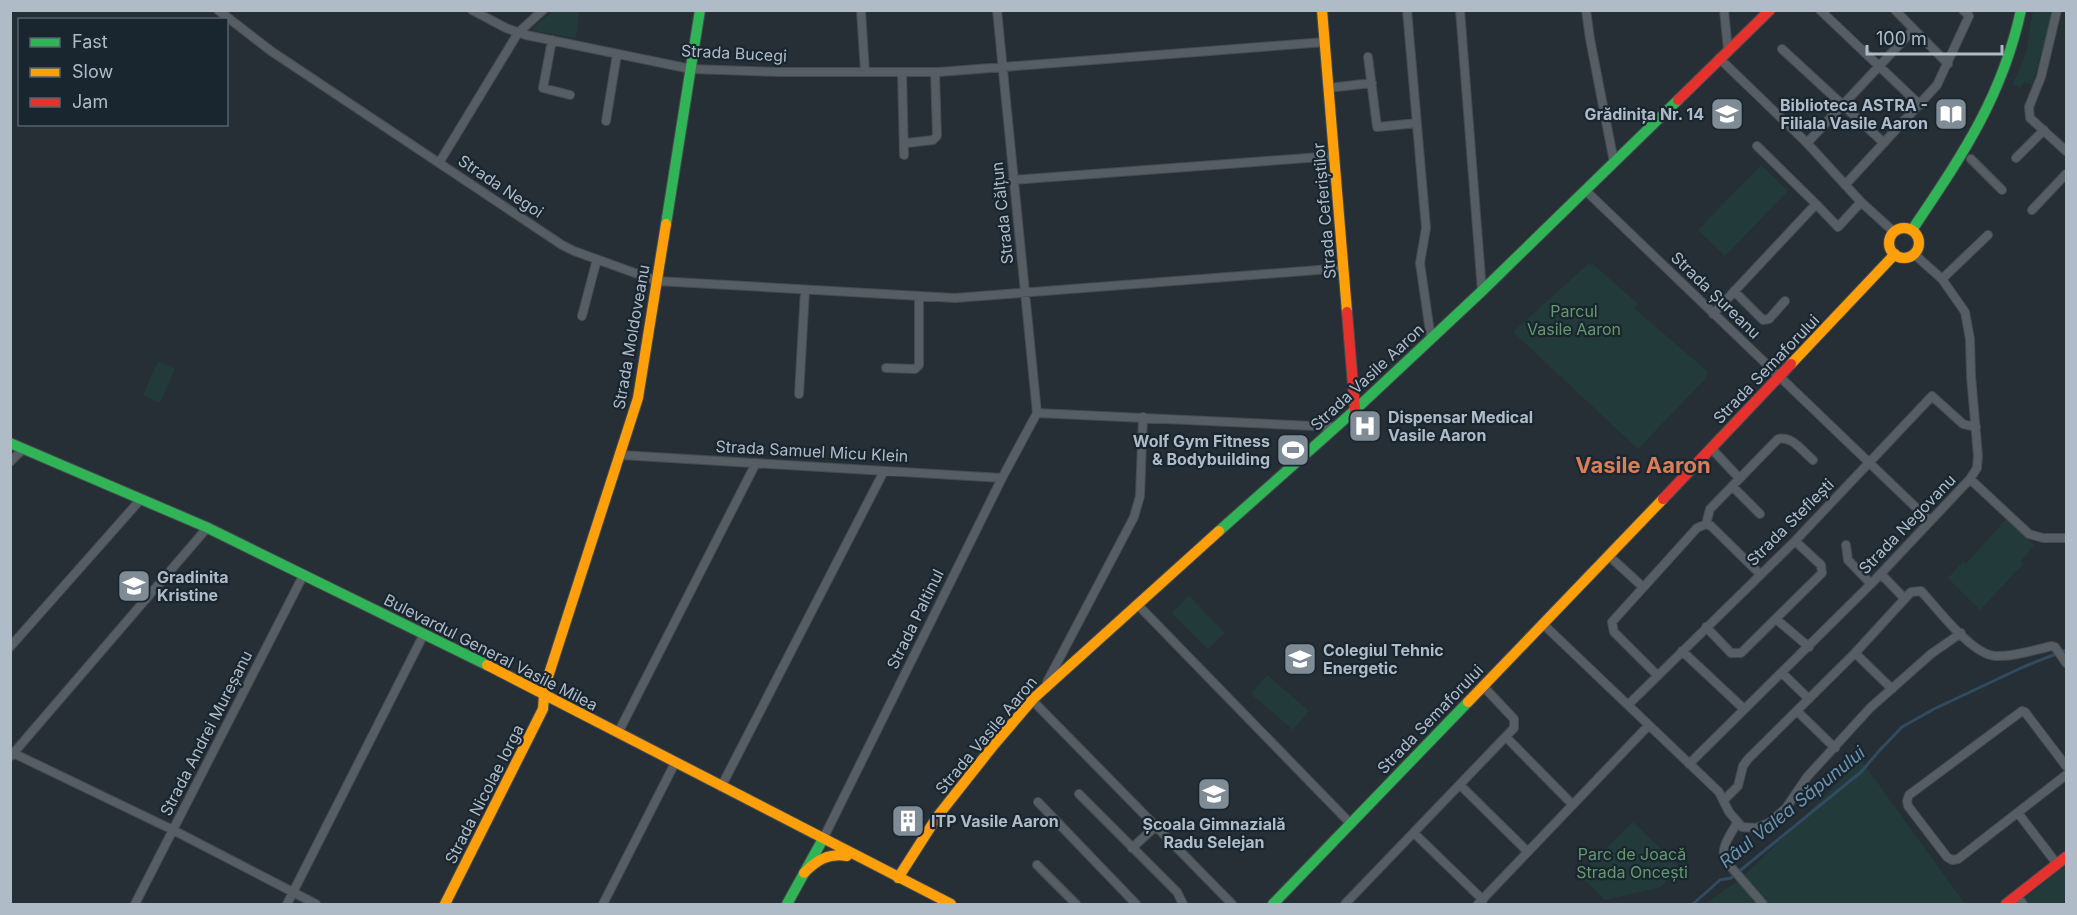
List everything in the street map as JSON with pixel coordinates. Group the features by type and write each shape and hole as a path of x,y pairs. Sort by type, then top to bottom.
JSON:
{"main road":[{"name":"Strada Moldoveanu","path":"544,695 638,398 700,10"},
{"name":"Strada Ceferiștilor","path":"1322,10 1355,410"},
{"name":"Strada Vasile Aaron","path":"898,878 914,850 944,808 1045,687 1355,410 1482,291 1770,10"},
{"path":"1912,230 1993,100 2013,48 2021,10"},
{"path":"1902,228 1912,230 1919,242 1914,254 1905,258 1895,254 1889,244 1894,232 1902,228"},
{"name":"Strada Semaforului","path":"1273,904 1609,556 1895,254"},
{"name":"Bulevardul General Vasile Milea","path":"10,443 207,528 304,574 951,904"},
{"name":"Strada Nicolae Iorga","path":"445,904 543,709 544,695"},
{"path":"787,904 823,839"},
{"path":"804,873 812,864 826,855 838,854 860,859"},
{"path":"2006,904 2020,900 2067,857"}],"street":[{"name":"Strada Negoi","path":"218,10 271,51 562,245 657,281 955,298 1343,268"},
{"name":"Strada Bucegi","path":"472,10 518,33 691,69 935,72 1325,42"},
{"path":"439,163 518,33 543,10"},
{"path":"861,10 866,72"},
{"name":"Strada Călțun","path":"997,10 1037,413"},
{"path":"1407,10 1426,228 1420,263 1431,339"},
{"path":"1460,10 1482,291"},
{"path":"1586,10 1614,162"},
{"path":"1724,10 1728,50"},
{"path":"1820,10 1920,105"},
{"path":"1894,10 1948,64"},
{"path":"2057,10 2041,77 2028,111 2030,118 2067,151"},
{"path":"1845,184 1937,85 1948,64 1966,13"},
{"path":"1807,143 1913,30"},
{"path":"552,40 543,88 570,94"},
{"path":"1782,49 1884,143"},
{"path":"606,121 617,54"},
{"path":"1368,57 1377,128 1417,123"},
{"path":"1719,58 1807,143 1861,202 1894,232"},
{"path":"902,72 904,155"},
{"path":"907,143 933,140 937,136 935,72"},
{"path":"1328,88 1372,83"},
{"path":"2016,158 2044,130"},
{"path":"1757,146 1839,227 1861,202"},
{"path":"1013,180 1334,156"},
{"path":"1971,159 2002,190"},
{"path":"2032,210 2067,174"},
{"name":"Strada Șureanu","path":"1585,190 1930,521"},
{"path":"1713,314 1816,204"},
{"path":"1942,279 1988,235"},
{"name":"Strada Negovanu","path":"1689,764 1881,574 1970,479 1978,463 1970,339 1966,318 1955,295 1942,279 1914,254"},
{"path":"582,316 597,259"},
{"path":"799,394 805,290"},
{"path":"1734,291 1763,320 1769,319 1785,301"},
{"path":"886,368 915,369 919,365 919,297"},
{"name":"Strada Steflești","path":"1628,705 1795,541 1932,396 1963,424 1976,427"},
{"path":"1037,413 1336,427"},
{"name":"Strada Paltinul","path":"823,839 1002,478 1037,413"},
{"path":"1045,687 1134,518 1140,496 1143,417"},
{"path":"1706,524 1710,509 1771,444 1782,438 1790,440 1813,460"},
{"path":"1711,448 1739,478"},
{"path":"10,462 24,449"},
{"name":"Strada Samuel Micu Klein","path":"621,455 1002,478"},
{"path":"618,733 756,464"},
{"path":"721,787 884,471"},
{"path":"1970,479 2030,534 2043,538 2067,538"},
{"path":"1732,486 1760,514"},
{"path":"10,647 141,499"},
{"path":"1658,675 1614,632 1612,627 1614,617 1697,528 1706,524 1711,526 1760,574"},
{"path":"207,528 12,754 173,830 316,904"},
{"path":"1706,627 1731,653 1741,653 1822,573 1821,566 1795,541"},
{"path":"1846,545 1848,560 1871,584"},
{"path":"1609,556 1643,587"},
{"name":"Strada Andrei Mureșanu","path":"135,904 304,574"},
{"path":"1881,574 1904,598"},
{"path":"1724,800 1738,786 1746,762 1856,653 1911,592 1921,591 1973,646 1985,653 1996,656 2052,646 2062,656"},
{"path":"1137,604 1350,823"},
{"path":"1776,618 1809,647"},
{"path":"1543,624 1689,764 1724,800 1737,823 1749,828 1769,824 1786,808 1807,777 1870,708 1931,654 1961,633"},
{"path":"287,904 424,634"},
{"path":"1682,651 1744,709"},
{"path":"1856,653 1892,689"},
{"path":"1782,673 1809,699"},
{"path":"1345,904 1514,728 1514,719 1483,686"},
{"path":"1032,700 1232,904"},
{"path":"1797,711 1835,748"},
{"path":"2067,766 2063,753 2022,711 1909,795 1906,801 1947,857 1952,860 1958,859 2067,775"},
{"path":"1414,833 1480,902 1648,726"},
{"path":"1506,737 1573,805"},
{"path":"603,904 675,763"},
{"path":"1460,784 1528,852"},
{"path":"1079,794 1177,892 1184,904"},
{"path":"1038,802 1136,904"},
{"path":"2019,813 2057,864"},
{"path":"1737,823 1722,853 1725,860 1763,904"},
{"path":"1132,848 1156,826"},
{"path":"1037,865 1076,904"}],"green space":[{"path":"553,11 579,11 576,38 534,31 534,27"},
{"path":"2033,11 2053,11 2032,85 2024,82 2020,88 2013,84 2026,53"},
{"path":"1761,165 1788,191 1725,256 1698,230"},
{"name":"Parcul Vasile Aaron","path":"1588,264 1594,265 1638,304 1634,308 1707,371 1705,379 1638,449 1513,332"},
{"path":"158,361 175,369 160,403 143,395"},
{"path":"2006,519 2034,545 2021,561 2023,564 1980,610 1948,578 1963,562 1966,564"},
{"path":"1189,596 1225,633 1208,649 1172,613"},
{"path":"1267,675 1309,711 1293,730 1251,694"},
{"path":"1861,760 1965,904 1705,904 1741,879"},
{"name":"Parc de Joacă Strada Oncești","path":"1633,822 1681,868 1661,887 1605,900 1579,875"},
{"path":"2066,865 2066,904 2017,904 2021,901"}],"waterway":[{"name":"Râul Valea Săpunului","path":"1693,904 1720,880 1731,878 1861,772 1902,727 1934,709 2023,667 2066,650"}],"traffic: fast":[{"path":"666,224 700,10"},
{"path":"1912,230 1978,126 2003,71 2021,10"},
{"path":"1219,531 1355,410 1482,291 1678,100"},
{"path":"10,443 206,527 487,665"},
{"path":"1273,904 1468,702"},
{"path":"787,904 823,839"}],"traffic: slow":[{"path":"1322,10 1347,312"},
{"path":"544,695 638,398 666,224"},
{"path":"1904,228 1910,229 1918,237 1919,243 1918,249 1910,257 1904,258 1898,257 1890,249 1889,243 1890,237 1898,229 1904,228"},
{"path":"1791,364 1895,254"},
{"path":"1468,702 1663,499"},
{"path":"898,878 937,817 1034,698 1219,531"},
{"path":"487,665 951,904"},
{"path":"445,904 543,709 544,695"},
{"path":"804,873 823,858 847,856"}],"traffic: jam":[{"path":"1678,100 1770,10"},
{"path":"1347,312 1355,410"},
{"path":"1663,499 1791,364"},
{"path":"2006,904 2066,857"}],"place":[{"name":"Grădinița Nr. 14","path":"1727,114"},
{"name":"Biblioteca ASTRA - Filiala Vasile Aaron","path":"1951,114"},
{"name":"Dispensar Medical Vasile Aaron","path":"1365,426"},
{"name":"Wolf Gym Fitness & Bodybuilding","path":"1293,450"},
{"name":"Gradinita Kristine","path":"134,586"},
{"name":"Colegiul Tehnic Energetic","path":"1300,659"},
{"name":"Școala Gimnazială Radu Selejan","path":"1214,794"},
{"name":"ITP Vasile Aaron","path":"908,821"}],"district":[{"name":"Vasile Aaron","path":"1643,465"}]}
